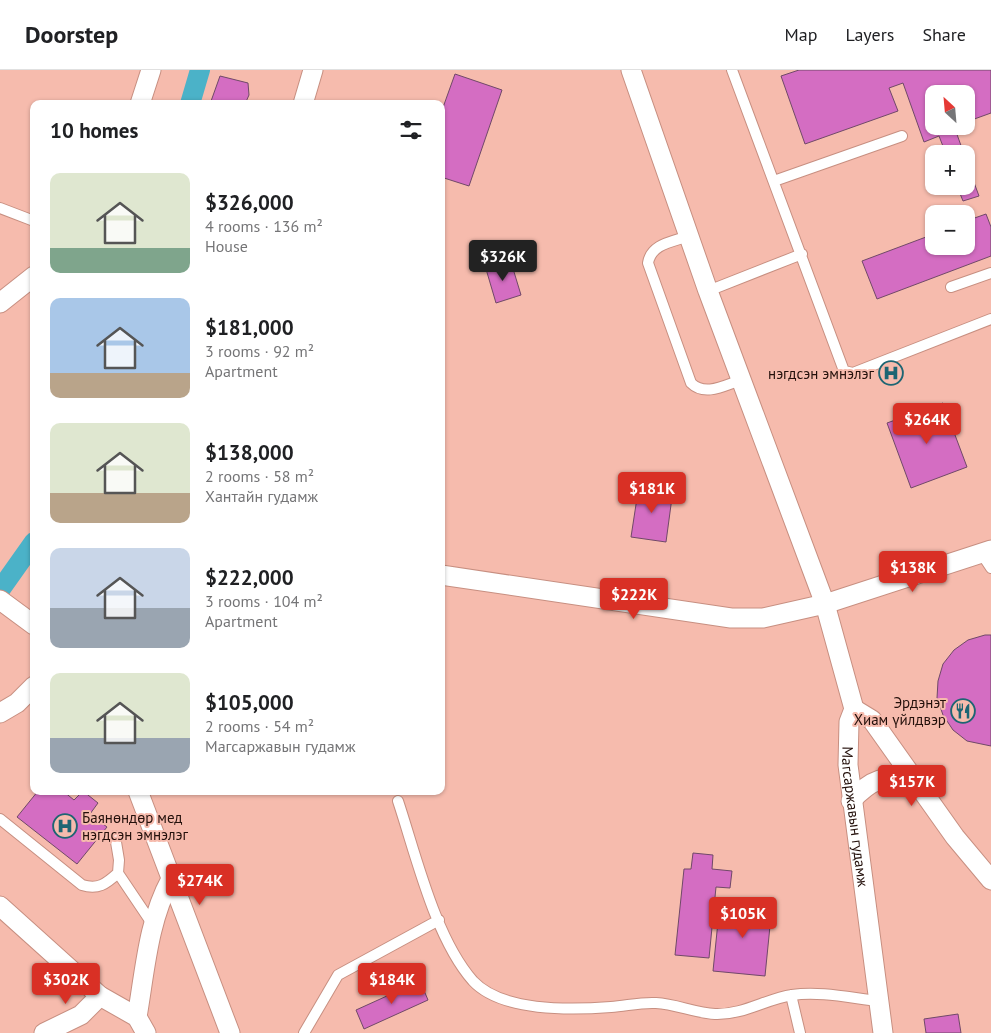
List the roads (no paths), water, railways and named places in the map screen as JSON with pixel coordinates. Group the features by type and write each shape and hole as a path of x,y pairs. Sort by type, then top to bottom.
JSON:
{"street":[{"path":"141,100 151,70"},
{"path":"304,100 313,70"},
{"path":"631,70 708,291 825,604 854,709 872,720 955,837 991,880"},
{"path":"0,304 30,279"},
{"path":"445,576 731,618 763,618 825,604 988,557"},
{"path":"4,602 30,622"},
{"path":"0,714 25,700"},
{"name":"Магсаржавын гудамж","path":"854,709 849,722 847,739 851,800 883,1033"},
{"path":"851,800 861,790 874,782 888,777 913,779"},
{"path":"140,795 230,1033"},
{"path":"0,906 100,996 142,1025 153,925 160,899 171,879"},
{"path":"44,1033 81,1015 100,996"}],"lane":[{"path":"732,70 844,371 849,373 991,319"},
{"path":"774,181 902,136"},
{"path":"0,208 30,219"},
{"path":"689,236 655,248 649,254 648,263 691,383 698,390 706,391 741,380"},
{"path":"708,291 802,254"},
{"path":"951,287 991,273"},
{"path":"398,800 439,920 455,957 475,982 490,992 514,1002 534,1006 588,1008 655,1003 715,1014 741,1011 791,995 806,994 879,1000"},
{"path":"0,819 82,885 93,888 104,885 118,873"},
{"path":"115,836 119,860 118,873 153,925"},
{"path":"304,1033 338,975 439,920"},
{"path":"791,995 800,1033"}],"waterway":[{"path":"191,100 200,70"},
{"path":"0,590 30,548"}],"place":[{"name":"нэгдсэн эмнэлэг","path":"891,373"},
{"name":"Эрдэнэт Хиам үйлдвэр","path":"963,711"},
{"name":"Баянөндөр мед нэгдсэн эмнэлэг","path":"65,826"}]}
